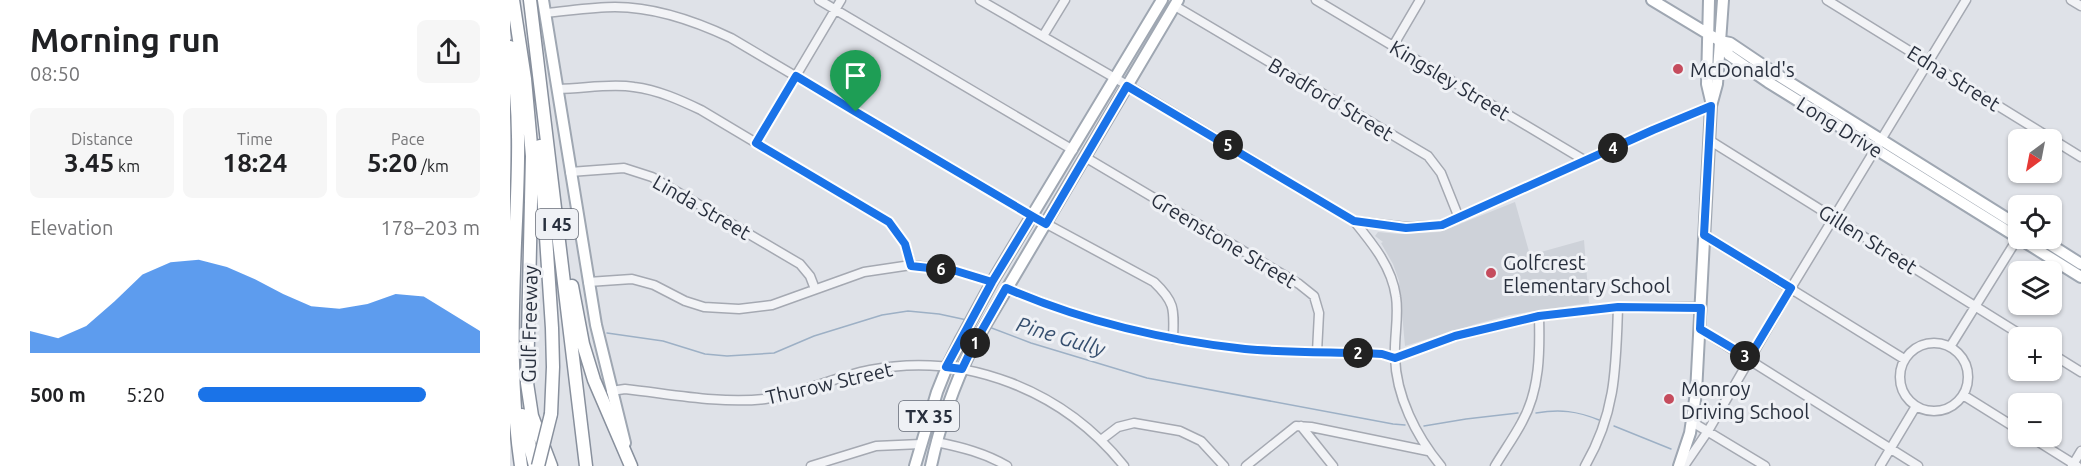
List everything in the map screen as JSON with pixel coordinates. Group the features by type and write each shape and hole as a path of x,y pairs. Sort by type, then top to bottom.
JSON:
{"highway":[{"name":"Gulf Freeway","path":"513,0 525,79 532,156 527,366 529,398 537,432 551,466"},
{"name":"Gulf Freeway","path":"530,0 586,466"},
{"name":"Gulf Freeway","path":"510,47 514,69 518,128 519,185 515,244 513,380 521,466"},
{"path":"536,49 553,367 551,414 537,466"},
{"path":"549,154 578,320 586,353 601,399 631,466"},
{"path":"510,260 515,244"},
{"path":"515,282 515,349 519,392 525,430 537,466"},
{"path":"579,399 594,466"}],"main road":[{"path":"543,0 588,282 611,391 631,466"},
{"name":"TX 35","path":"915,466 928,417 946,367 992,282 1162,0"},
{"path":"1652,0 1720,41"},
{"path":"1708,0 1707,84 1711,104"},
{"path":"1678,466 1692,422 1696,393 1711,104 1717,84 1723,0"},
{"name":"TX 35","path":"931,466 936,442 962,369 982,331 1176,3"},
{"name":"Long Drive","path":"1720,41 1730,43 2008,230"},
{"name":"Long Drive","path":"1720,41 1729,55 1797,101 1878,144"},
{"path":"1797,101 1803,91"},
{"name":"Long Drive","path":"1949,189 2008,220"},
{"name":"Long Drive","path":"2037,249 2081,277"},
{"path":"2057,249 2081,264"}],"street":[{"path":"819,0 1073,150"},
{"path":"756,143 841,0"},
{"path":"980,0 1354,221 1376,248 1390,275 1396,297 1395,358 1403,401 1428,451 1441,466"},
{"path":"1043,36 1065,0"},
{"name":"Kingsley Street","path":"1316,0 1584,160"},
{"path":"1393,46 1420,0"},
{"name":"Edna Street","path":"1827,0 2081,157"},
{"path":"1684,466 1708,431 1749,358 1966,0"},
{"path":"2071,0 2081,6"},
{"name":"Bradford Street","path":"1176,3 1428,156 1441,173 1459,218"},
{"path":"545,13 616,7 663,13 716,31 1032,216 1154,282 1168,295 1174,311 1173,339"},
{"path":"558,89 613,86 652,91 671,96 701,110 889,222 905,244 911,266"},
{"path":"1354,221 1406,228 1442,225 1711,104"},
{"name":"Gillen Street","path":"1709,140 2009,327"},
{"name":"Greenstone Street","path":"1085,157 1299,284 1314,297 1319,313 1317,352"},
{"name":"Linda Street","path":"570,172 624,168 652,177 800,264 810,276 815,289"},
{"path":"1704,235 1905,359"},
{"path":"1950,347 2011,249"},
{"path":"588,282 632,279 704,307 740,309 772,304 864,272 911,266 956,271 992,282"},
{"path":"1006,288 1095,320 1173,339 1246,349 1382,354 1395,358 1455,336 1539,316 1618,307 1701,308"},
{"path":"1585,466 1604,428 1611,402 1618,307"},
{"path":"1495,466 1523,421 1531,401 1540,348 1539,316"},
{"path":"1700,329 1918,466"},
{"path":"1941,343 1950,347 1959,354 1967,368 1968,380 1963,395 1944,410 1928,410 1916,406 1905,395 1901,385 1900,369 1905,359 1915,348 1925,344 1941,343"},
{"path":"2062,360 2081,372"},
{"name":"Thurow Street","path":"611,391 625,389 717,400 756,400 783,396 847,375 885,367 923,365 962,369 998,378 1042,396 1071,414 1101,440 1124,466"},
{"path":"1963,395 2008,423"},
{"path":"1880,466 1916,406"},
{"path":"1692,422 1765,466"},
{"path":"1101,440 1118,427 1134,423 1180,431 1201,441 1224,466"},
{"path":"1245,466 1292,428 1301,426 1428,451"},
{"path":"1301,426 1333,466"},
{"path":"936,442 960,447 1007,466"},
{"path":"811,466 876,446 921,444"},
{"path":"2046,447 2074,465 2081,451"}],"shaded area":[{"name":"Golfcrest Elementary School","path":"1515,202 1530,255 1584,240 1589,303 1510,315 1405,346 1399,281 1393,264 1381,243 1383,242 1375,236 1378,232 1399,234 1440,232"}],"waterway":[{"name":"Pine Gully","path":"607,333 663,341 705,354 727,356 774,353 814,336 882,315 908,311 967,320"},
{"name":"Pine Gully","path":"989,327 1031,343 1147,378 1405,425"},
{"name":"Pine Gully","path":"1536,413 1568,412 1599,420"},
{"name":"Pine Gully","path":"1424,426 1518,413"},
{"name":"Pine Gully","path":"1614,426 1671,449"}],"place":[{"name":"McDonald's","path":"1678,69"},
{"name":"Golfcrest Elementary School","path":"1491,273"},
{"name":"Monroy Driving School","path":"1669,399"}],"route":[{"path":"856,112 796,76 756,143 889,222 898,231 905,244 911,266 956,271 992,282 1032,216 1046,224 1127,86 1354,221 1406,228 1442,225 1584,160 1711,106 1704,235 1791,288 1749,358 1700,329 1701,308 1618,307 1539,316 1490,326 1395,358 1382,354 1246,349 1173,339 1095,320 1006,288 962,369 946,367 992,282 1032,216 856,112"}]}
